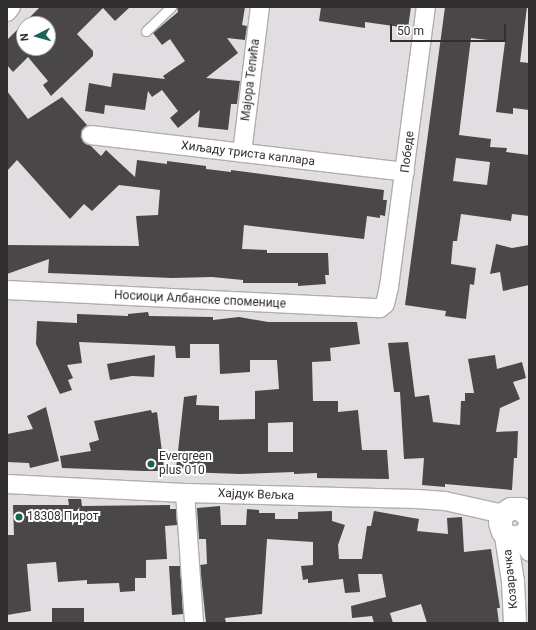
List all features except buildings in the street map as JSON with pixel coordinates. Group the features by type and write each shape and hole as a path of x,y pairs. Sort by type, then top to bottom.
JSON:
{"street":[{"path":"7,12 12,7"},
{"name":"Мајора Тепића","path":"242,153 260,7"},
{"name":"Победе","path":"386,297 405,172 426,7"},
{"name":"Хиљаду триста каплара","path":"91,135 405,172"},
{"name":"Носиоци Албанске споменице","path":"7,290 375,308 385,304 386,297"},
{"name":"Хајдук Вељка","path":"7,484 185,493 445,501 523,523"},
{"path":"185,493 194,623"},
{"name":"Козарачка","path":"515,623 513,582 523,523"}],"lane":[{"path":"146,31 171,7"}],"place":[{"name":"Evergreen plus 010","path":"151,464"},
{"name":"18308 Пирот","path":"19,517"}]}
